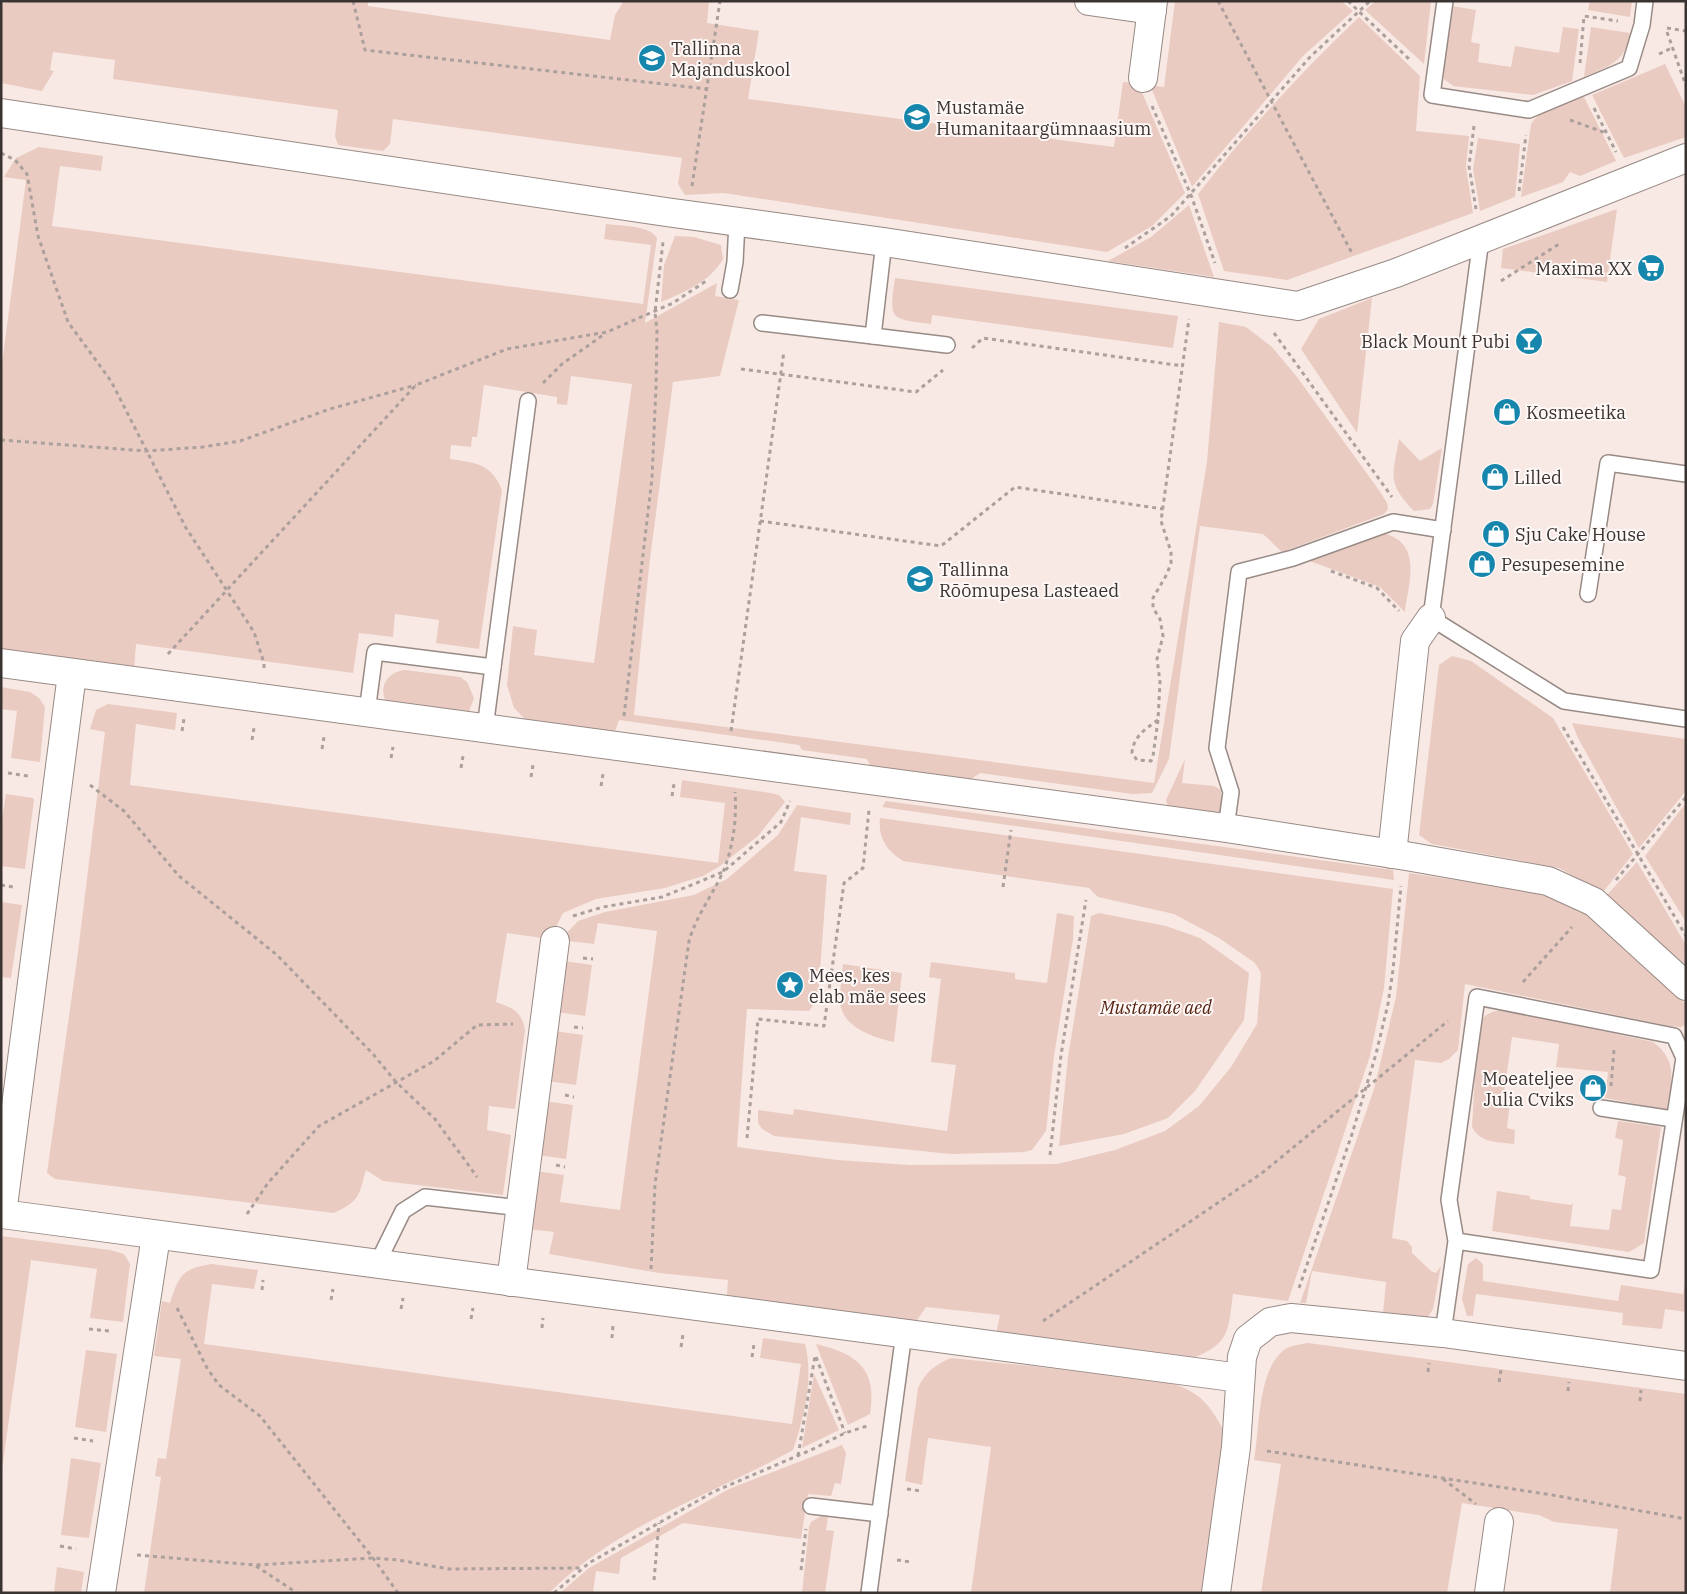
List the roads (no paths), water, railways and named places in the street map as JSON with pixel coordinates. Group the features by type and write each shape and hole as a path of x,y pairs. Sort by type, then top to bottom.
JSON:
{"street":[{"path":"1089,1 1152,6 1143,78"},
{"path":"1,113 677,214 884,242 1298,306 1396,273 1479,227 1686,158"},
{"path":"1396,865 1415,641 1431,618"},
{"path":"1,663 872,782 1226,828 1396,865 1548,881 1594,902 1686,986"},
{"path":"72,674 2,1214 156,1236 1240,1378"},
{"path":"511,1282 510,1207 545,1024 555,941"},
{"path":"101,1593 156,1236"},
{"path":"1216,1593 1236,1435 1242,1357 1248,1339 1270,1322 1291,1318 1443,1333 1686,1366"},
{"path":"1489,1593 1499,1522"}],"lane":[{"path":"1445,1 1432,95 1529,110 1629,68 1642,25 1645,1"},
{"path":"730,290 735,262 737,222"},
{"path":"1479,227 1474,299 1431,618 1564,701 1686,719"},
{"path":"873,336 884,242"},
{"path":"762,323 947,345"},
{"path":"485,728 528,401"},
{"path":"1588,594 1608,463 1686,474"},
{"path":"1226,828 1231,792 1217,748 1238,572 1293,558 1393,522 1443,530"},
{"path":"367,712 375,652 493,667"},
{"path":"1443,1333 1456,1241 1449,1200 1477,997 1674,1036 1685,1057 1673,1119 1650,1270 1456,1241"},
{"path":"1606,1108 1673,1119"},
{"path":"377,1264 403,1211 425,1197 510,1207"},
{"path":"869,1593 904,1333"},
{"path":"811,1506 880,1514"}],"place":[{"name":"Tallinna Majanduskool","path":"652,58"},
{"name":"Mustamäe Humanitaargümnaasium","path":"917,117"},
{"name":"Maxima XX","path":"1651,268"},
{"name":"Black Mount Pubi","path":"1529,341"},
{"name":"Kosmeetika","path":"1507,412"},
{"name":"Lilled","path":"1495,477"},
{"name":"Sju Cake House","path":"1496,534"},
{"name":"Pesupesemine","path":"1482,564"},
{"name":"Tallinna Rõõmupesa Lasteaed","path":"920,579"},
{"name":"Mees, kes elab mäe sees","path":"790,985"},
{"name":"Moeateljee Julia Cviks","path":"1593,1088"}],"park label":[{"name":"Mustamäe aed","path":"1156,1007"}]}
